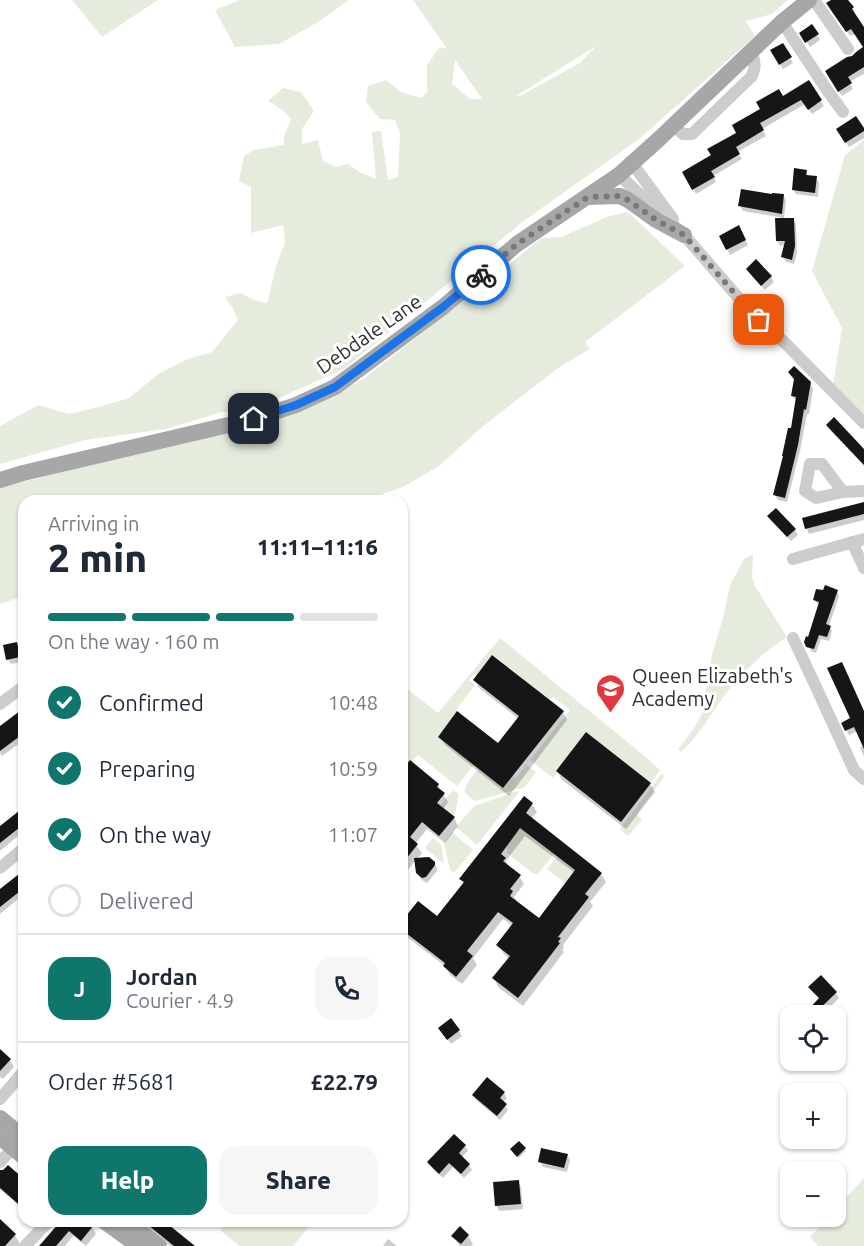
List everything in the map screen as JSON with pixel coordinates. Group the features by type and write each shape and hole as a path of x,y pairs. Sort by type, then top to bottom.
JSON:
{"main road":[{"name":"Debdale Lane","path":"0,480 254,419 296,405 335,387 443,307 517,244 619,175 808,0"},
{"path":"588,197 620,196 684,235"},
{"path":"0,1118 18,1145"},
{"path":"0,1137 18,1147"},
{"path":"128,1227 138,1246"},
{"path":"130,1227 159,1246"}],"street":[{"path":"814,0 848,49"},
{"path":"782,22 826,90 843,111"},
{"path":"632,163 684,235 749,310 864,423"},
{"path":"619,175 684,235"},
{"path":"843,492 864,491"},
{"path":"793,559 858,540 864,568"},
{"path":"793,638 854,770 864,779"},
{"path":"0,704 18,690"},
{"path":"0,868 18,853"},
{"path":"0,1099 18,1078"},
{"path":"0,1162 18,1149"},
{"path":"25,1246 43,1227"}],"shaded area":[{"path":"72,0 158,0 102,37"},
{"path":"240,0 349,0 318,22 279,44 235,47 215,10"},
{"path":"413,0 788,0 772,14 746,21 755,36 639,139 525,220 344,369 252,410 222,412 166,429 85,440 0,464 0,426 38,405 69,414 129,398 157,375 185,360 212,352 238,320 225,297 241,293 253,300 267,303 277,263 285,243 283,225 251,233 251,187 239,181 244,156 254,150 284,145 284,136 291,119 283,110 268,101 283,88 301,92 314,111 302,129 302,144 318,140 323,161 337,167 348,164 376,179 372,132 381,131 388,180 398,177 400,133 395,120 380,119 366,102 368,86 386,80 401,92 421,98 427,92 427,65 440,47 447,49","holes":["596,46 580,63 522,95 516,96","455,60 482,99 470,99 452,84"]},
{"path":"864,140 864,415 833,385 842,328 812,271 845,155"},
{"path":"628,212 685,266 585,342 590,349 558,368 482,427 439,466 403,487 380,495 18,495 18,598 0,604 0,488 310,407 365,378 542,238 561,237 609,216"},
{"path":"753,554 752,577 755,586 787,637 759,658 742,675 697,735 681,752 678,749 695,727 702,713 712,655 730,585 744,559"},
{"path":"500,638 660,770 651,783 586,732 553,778 530,760 570,710 553,697 550,700 493,655 476,676 474,674 469,680 475,685 438,737 474,765 457,786 418,755 412,762 408,762 408,690 438,713"},
{"path":"526,765 536,772 525,787 475,801 464,792 478,769 503,788 513,776 516,778"},
{"path":"662,773 664,777 637,814 642,820 628,836 620,829"},
{"path":"453,790 459,794 453,816 440,806"},
{"path":"519,792 477,845 456,827 474,806"},
{"path":"520,828 554,854 538,874 534,874 507,853 507,845"},
{"path":"452,832 473,850 454,873 450,870 444,842"},
{"path":"433,838 441,845 444,864 425,848"},
{"path":"557,857 575,870 565,883 547,869"},
{"path":"864,1178 864,1246 818,1246 810,1237 820,1227 846,1227 846,1198"},
{"path":"223,1227 309,1227 293,1246 239,1246 220,1230"}],"building":[{"path":"831,0 848,0 864,27 864,67 848,77 852,83 838,92 825,71 863,47 851,29 846,32 826,3"},
{"path":"812,24 819,34 805,43 799,33"},
{"path":"783,43 792,57 779,65 770,50"},
{"path":"809,80 822,100 808,110 801,100 760,123 764,130 736,147 740,154 711,171 715,177 692,190 682,172 711,155 707,149 736,133 732,125 760,109 756,102 779,89 783,96"},
{"path":"856,116 864,131 845,143 836,129"},
{"path":"794,168 807,170 806,175 817,176 815,193 792,190"},
{"path":"741,189 784,194 782,214 738,206"},
{"path":"775,218 794,218 795,246 792,260 781,257 785,241 776,241"},
{"path":"739,225 746,240 726,250 719,236"},
{"path":"756,259 772,276 761,286 746,269"},
{"path":"794,366 811,382 785,498 773,495 788,428 791,428 796,397 791,396 794,379 788,372"},
{"path":"834,417 864,449 864,465 826,425"},
{"path":"864,502 864,514 805,529 802,518"},
{"path":"776,508 796,529 787,537 767,516"},
{"path":"825,585 838,590 826,624 831,626 827,637 819,635 814,649 806,647 804,642 806,636 808,637 819,602 813,600 816,589 823,590"},
{"path":"17,642 18,657 6,660 3,645"},
{"path":"492,655 564,711 503,788 438,737 457,711 498,743 519,716 473,680"},
{"path":"842,662 864,711 864,749 854,727 845,731 841,723 850,718 827,668"},
{"path":"18,712 18,738 0,751 0,726"},
{"path":"586,732 651,783 621,822 556,771"},
{"path":"410,760 439,784 437,787 445,793 437,803 455,817 439,836 422,822 410,837 418,844 408,856 408,762"},
{"path":"524,796 533,803 526,813 602,873 585,894 589,897 558,937 561,938 558,942 560,943 518,998 492,978 510,956 496,945 513,923 498,912 467,951 473,956 456,977 443,966 445,963 408,935 408,914 418,901 437,916 464,882 459,879","holes":["520,828 575,870 539,918 510,896 513,891 510,889 521,875 503,861 506,858 501,854"]},
{"path":"18,812 18,829 0,843 0,826"},
{"path":"429,857 435,865 426,877 422,878 416,873 414,858"},
{"path":"18,875 18,893 0,907 0,889"},
{"path":"821,975 837,992 823,1005 813,1005 819,998 808,987"},
{"path":"451,1018 460,1030 447,1040 438,1028"},
{"path":"0,1049 11,1059 0,1071"},
{"path":"487,1077 505,1092 500,1098 507,1104 497,1116 472,1095"},
{"path":"454,1134 466,1145 459,1153 470,1164 461,1174 449,1163 439,1174 427,1162"},
{"path":"519,1141 526,1148 517,1157 510,1149"},
{"path":"541,1148 568,1154 564,1168 538,1162"},
{"path":"8,1165 18,1174 18,1204 0,1188 0,1170"},
{"path":"519,1180 521,1204 495,1206 493,1182"},
{"path":"0,1219 16,1234 5,1246 0,1246"},
{"path":"460,1226 469,1235 461,1244 451,1236"},
{"path":"56,1227 92,1227 81,1241 69,1231 56,1246 39,1246"},
{"path":"150,1227 171,1227 195,1246 174,1246"}],"way so far":[{"path":"481,275 517,244 588,197 620,196 684,235 759,320"}],"place":[{"name":"Queen Elizabeth's Academy","path":"611,714"}],"route":[{"path":"254,419 296,405 335,387 443,307 481,275"}]}
